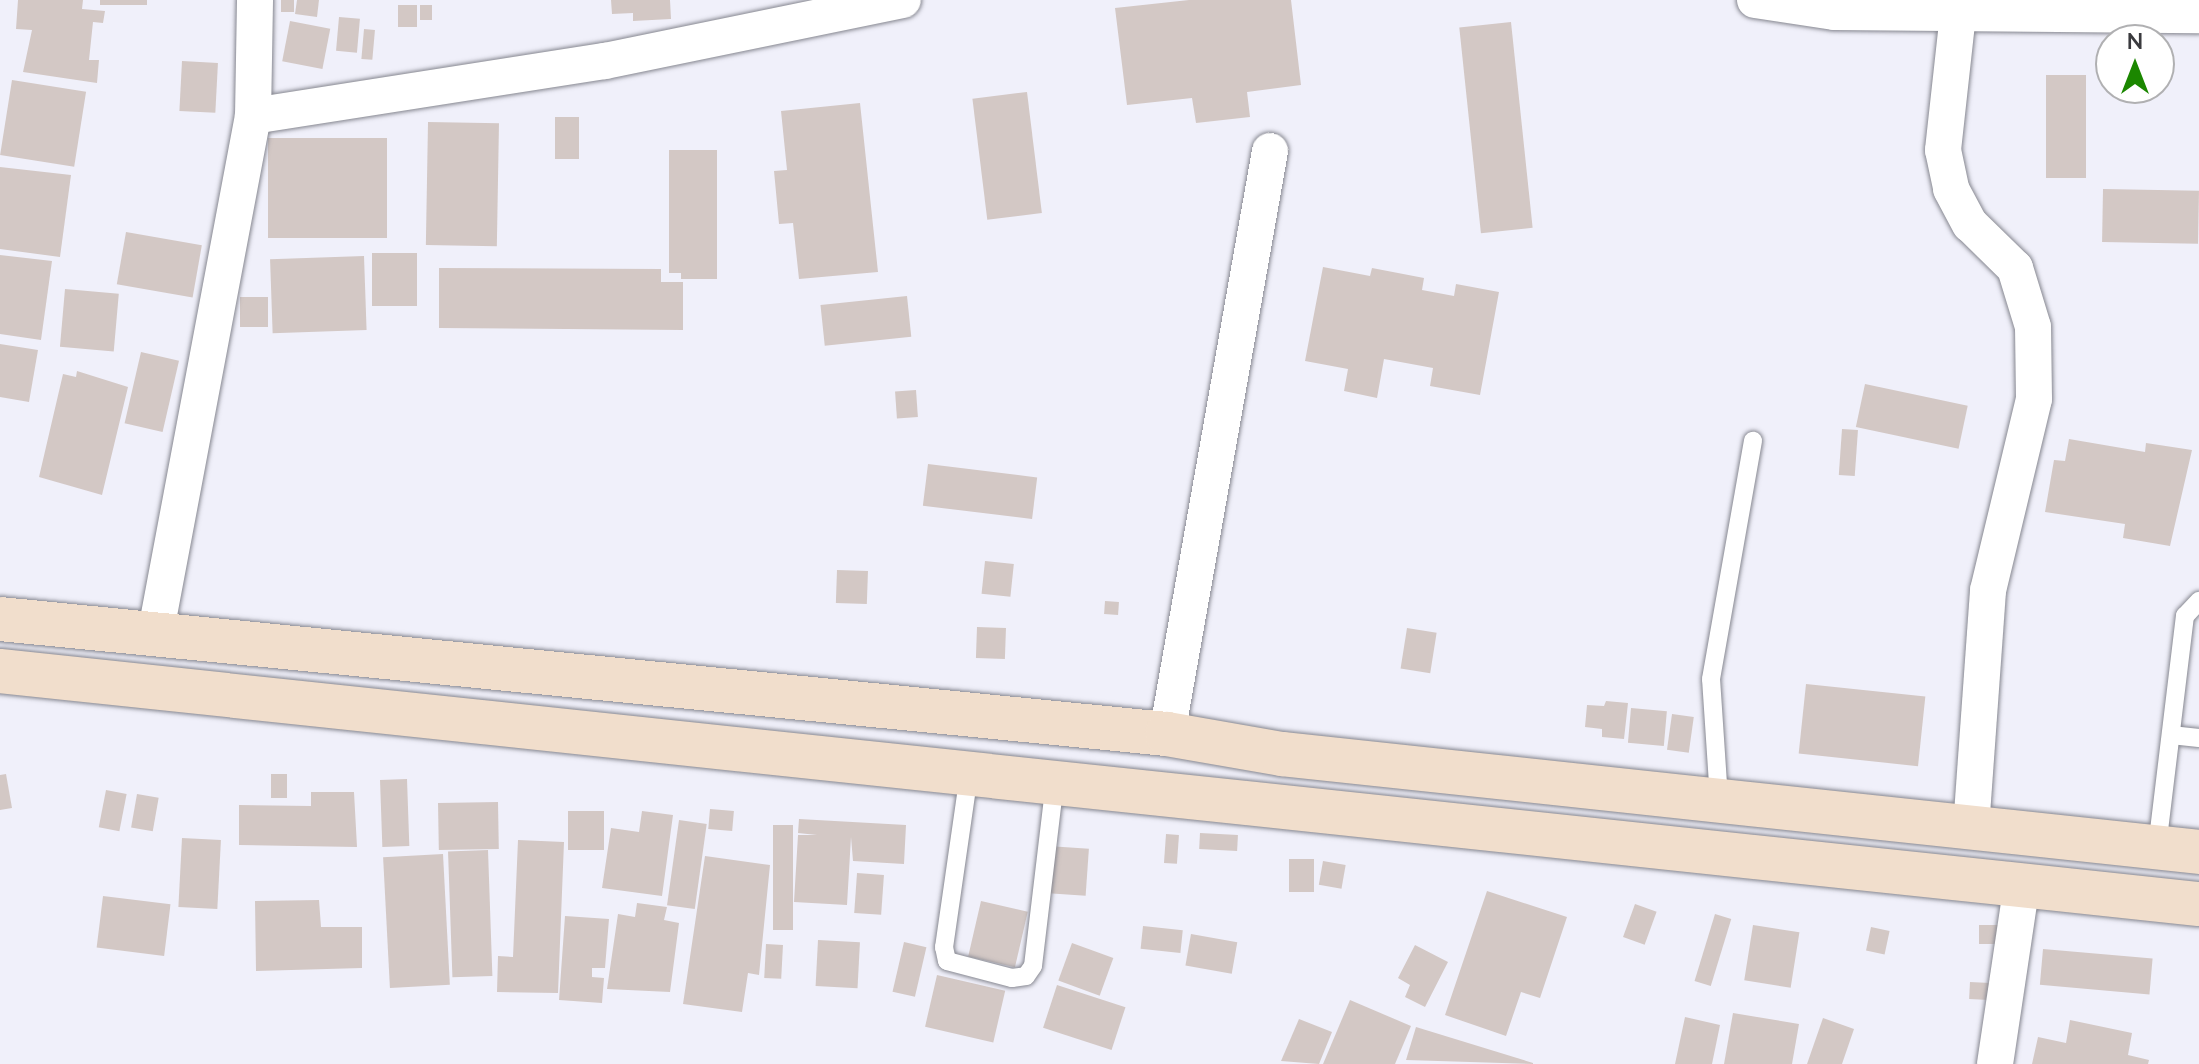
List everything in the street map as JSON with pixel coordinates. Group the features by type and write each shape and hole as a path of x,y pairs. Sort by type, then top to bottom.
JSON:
{"main road":[{"path":"0,619 1167,734 1282,754 2178,850"},
{"path":"0,671 2199,904"}],"street":[{"path":"155,636 253,116 255,0"},
{"path":"253,116 605,61 903,0"},
{"path":"1755,0 1834,12 2199,15"},
{"path":"1958,14 1943,150 1951,189 1970,224 2015,268 2033,327 2034,399 1988,591 1971,826"},
{"path":"1167,734 1270,151"},
{"path":"1995,1064 2022,884"}],"lane":[{"path":"1719,799 1711,679 1753,441"},
{"path":"2178,850 2171,735 2185,616 2199,601"},
{"path":"2171,735 2199,738"},
{"path":"969,774 944,947 947,961 1012,978 1026,976 1033,966 1055,781"}],"building":[{"path":"18,0 83,0 82,9 105,11 103,23 93,22 89,60 99,60 97,83 23,72 32,30 16,29"},
{"path":"100,0 147,0 147,5 100,5"},
{"path":"281,0 294,0 294,12 281,12"},
{"path":"297,0 319,0 317,17 295,14"},
{"path":"611,0 670,0 671,19 633,21 633,13 612,14"},
{"path":"1189,0 1291,0 1301,85 1247,92 1250,117 1196,123 1192,98 1127,105 1115,8"},
{"path":"398,5 417,5 417,27 398,27"},
{"path":"420,5 432,5 432,20 420,20"},
{"path":"339,17 360,19 357,53 336,51"},
{"path":"290,21 330,29 322,69 282,61"},
{"path":"1511,22 1533,228 1481,233 1459,27"},
{"path":"364,29 375,30 372,60 361,59"},
{"path":"182,61 218,63 215,113 179,111"},
{"path":"2046,75 2086,75 2086,178 2046,178"},
{"path":"12,80 86,92 74,167 0,155"},
{"path":"1027,92 1042,213 987,220 972,99"},
{"path":"860,103 878,272 799,279 793,223 779,224 774,171 787,170 781,111"},
{"path":"555,117 579,117 579,159 555,159"},
{"path":"428,122 499,123 497,246 426,245"},
{"path":"268,138 387,138 387,238 268,238"},
{"path":"669,150 717,150 717,279 681,279 681,273 669,273"},
{"path":"0,167 71,175 60,257 0,249"},
{"path":"2103,189 2199,191 2198,244 2102,242"},
{"path":"126,232 202,245 193,298 117,284"},
{"path":"372,253 417,253 417,306 372,306"},
{"path":"0,255 52,261 41,340 0,334"},
{"path":"364,256 367,330 273,333 270,259"},
{"path":"1323,267 1370,276 1372,268 1424,278 1422,290 1454,296 1456,284 1499,292 1480,395 1430,386 1433,368 1384,359 1377,398 1344,391 1348,369 1305,361"},
{"path":"439,268 661,269 661,282 683,282 683,330 439,328"},
{"path":"65,289 119,294 114,351 60,347"},
{"path":"907,296 911,337 825,346 820,305"},
{"path":"240,297 268,297 268,327 240,327"},
{"path":"0,344 38,350 29,402 0,397"},
{"path":"141,352 179,361 163,432 125,423"},
{"path":"77,371 128,387 102,495 39,477 63,374 76,377"},
{"path":"1865,384 1968,406 1959,449 1856,427"},
{"path":"916,390 918,417 897,418 895,391"},
{"path":"1842,429 1858,430 1855,476 1839,475"},
{"path":"2069,439 2145,452 2146,443 2192,450 2170,546 2123,538 2125,524 2045,512 2054,460 2065,461"},
{"path":"928,464 1037,477 1032,519 923,506"},
{"path":"985,561 1014,564 1010,597 982,594"},
{"path":"837,570 868,571 867,604 836,603"},
{"path":"1105,601 1119,602 1118,615 1104,614"},
{"path":"977,627 1006,628 1005,659 976,658"},
{"path":"1407,628 1437,633 1430,673 1401,668"},
{"path":"1806,684 1925,697 1918,766 1799,754"},
{"path":"1606,701 1628,703 1624,739 1602,737 1602,729 1585,727 1587,705 1604,706"},
{"path":"1631,708 1667,711 1664,746 1628,743"},
{"path":"1672,714 1694,717 1689,753 1667,750"},
{"path":"6,774 12,808 0,810 0,775"},
{"path":"271,774 287,774 287,798 271,798"},
{"path":"407,779 409,846 382,847 380,780"},
{"path":"106,790 127,794 119,831 99,827"},
{"path":"311,792 354,792 357,847 239,845 239,805 311,806"},
{"path":"137,794 159,798 153,831 131,827"},
{"path":"498,802 499,849 439,850 438,803"},
{"path":"710,809 734,811 732,831 708,829"},
{"path":"568,811 604,811 604,850 568,850"},
{"path":"642,811 673,815 662,896 602,888 611,828 639,832"},
{"path":"799,819 906,825 904,864 853,861 851,837 847,905 794,902 798,835 817,835 798,833"},
{"path":"679,820 707,824 695,909 667,905"},
{"path":"773,825 793,825 793,930 773,930"},
{"path":"1200,833 1238,835 1237,851 1199,849"},
{"path":"1166,834 1179,835 1177,864 1164,863"},
{"path":"182,838 221,840 217,909 178,907"},
{"path":"518,840 564,842 558,993 497,992 498,956 513,957"},
{"path":"1048,846 1089,849 1086,896 1045,893"},
{"path":"488,850 492,976 452,977 448,851"},
{"path":"443,854 450,985 390,988 383,857"},
{"path":"705,856 770,865 759,975 748,973 742,1012 683,1004"},
{"path":"1289,859 1314,859 1314,892 1289,892"},
{"path":"1323,861 1346,865 1341,889 1319,885"},
{"path":"857,873 884,875 881,915 854,913"},
{"path":"1487,891 1567,917 1540,998 1521,992 1506,1036 1445,1015"},
{"path":"103,896 170,904 164,956 97,948"},
{"path":"319,900 321,927 362,927 362,968 256,971 255,901"},
{"path":"981,901 1028,912 1015,967 968,957"},
{"path":"637,903 667,907 664,920 679,923 670,992 607,989 618,914 635,917"},
{"path":"1635,904 1657,912 1645,945 1623,937"},
{"path":"1715,914 1731,919 1711,986 1695,981"},
{"path":"565,916 609,919 605,968 592,968 592,977 604,978 602,1003 559,1000"},
{"path":"1753,925 1799,932 1791,988 1744,980"},
{"path":"1979,925 1998,925 1998,944 1979,944"},
{"path":"1143,926 1183,930 1180,953 1141,949"},
{"path":"1871,927 1890,931 1885,954 1866,950"},
{"path":"1191,934 1237,942 1232,974 1185,966"},
{"path":"818,940 860,942 858,988 816,986"},
{"path":"904,942 926,947 915,997 893,992"},
{"path":"1072,943 1113,958 1100,996 1058,981"},
{"path":"766,944 783,945 781,979 764,978"},
{"path":"1415,945 1448,962 1425,1007 1405,997 1410,985 1398,978"},
{"path":"2043,949 2153,959 2149,994 2040,985"},
{"path":"937,975 1005,991 993,1042 925,1027"},
{"path":"1970,982 1990,983 1989,1000 1969,999"},
{"path":"1057,985 1125,1007 1112,1050 1043,1028"},
{"path":"1350,1000 1411,1026 1395,1064 1323,1064"},
{"path":"1733,1013 1799,1024 1792,1064 1724,1064"},
{"path":"1685,1017 1720,1025 1712,1064 1675,1064"},
{"path":"1823,1018 1854,1029 1842,1064 1807,1064"},
{"path":"1299,1019 1332,1032 1319,1064 1281,1061"},
{"path":"2070,1020 2132,1033 2128,1055 2149,1060 2148,1064 2032,1064 2038,1037 2066,1043"},
{"path":"1416,1027 1533,1063 1533,1064 1406,1060"}]}
